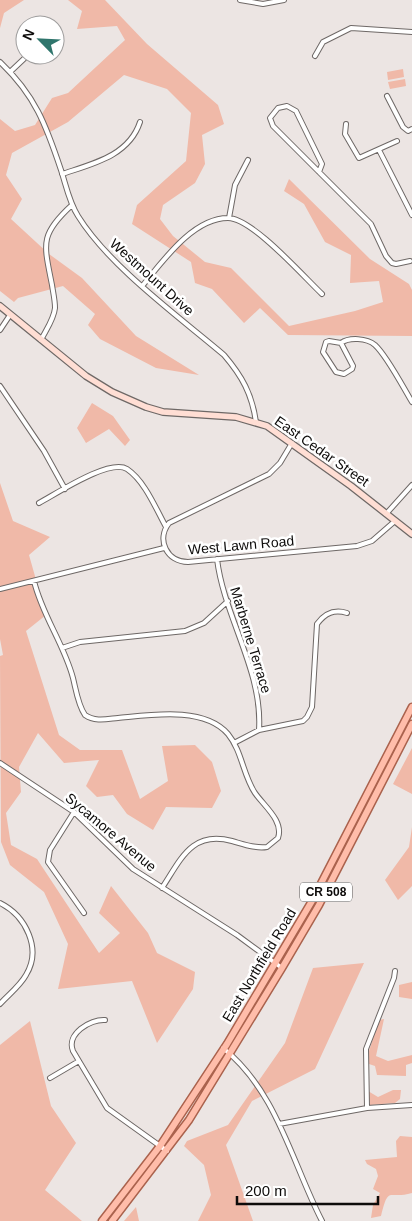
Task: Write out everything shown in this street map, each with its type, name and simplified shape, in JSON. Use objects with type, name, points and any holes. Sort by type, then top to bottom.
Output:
[{"type":"main road","name":"East Cedar Street","points":[[0,306],[86,376],[112,392],[146,407],[163,412],[222,415],[267,426],[412,534]]},
{"type":"main road","name":"East Northfield Road","points":[[112,1221],[189,1120],[274,964],[312,901],[412,709]]},
{"type":"main road","name":"East Northfield Road","points":[[102,1221],[160,1146],[282,968],[319,905],[412,724]]},
{"type":"main road","points":[[377,773],[385,777]]},
{"type":"main road","points":[[345,838],[353,841]]},
{"type":"main road","points":[[312,901],[319,905]]},
{"type":"main road","points":[[132,1182],[138,1186]]},
{"type":"street","points":[[240,0],[263,4],[284,0]]},
{"type":"street","points":[[315,56],[323,42],[355,26],[412,32]]},
{"type":"street","name":"Westmount Drive","points":[[0,62],[28,93],[42,116],[72,206],[101,247],[224,355],[236,368],[250,393],[256,422]]},
{"type":"street","points":[[10,72],[17,65]]},
{"type":"street","points":[[388,96],[403,127],[408,131],[412,129]]},
{"type":"street","points":[[320,172],[322,164],[296,111],[287,106],[278,108],[271,114],[271,122],[320,172],[371,224],[386,256],[392,263],[402,264],[411,260],[412,266]]},
{"type":"street","points":[[62,174],[114,154],[129,142],[140,122]]},
{"type":"street","points":[[346,124],[345,134],[357,157],[361,158],[397,141]]},
{"type":"street","points":[[379,150],[412,215]]},
{"type":"street","points":[[229,218],[235,185],[248,160]]},
{"type":"street","points":[[41,340],[51,320],[55,306],[46,251],[47,237],[56,220],[72,206]]},
{"type":"street","points":[[143,285],[182,240],[215,220],[229,218],[253,227],[322,294]]},
{"type":"street","points":[[0,330],[10,315]]},
{"type":"street","points":[[340,343],[353,366],[352,369],[344,374],[333,369],[322,348],[330,340],[340,343],[344,340],[361,339],[374,344],[412,402]]},
{"type":"street","points":[[0,386],[44,451],[65,489]]},
{"type":"street","points":[[0,589],[164,548],[163,539],[166,527],[175,518],[231,494],[269,474],[280,463],[292,443]]},
{"type":"street","points":[[39,503],[100,471],[121,466],[127,469],[140,483],[166,527]]},
{"type":"street","points":[[386,514],[412,485]]},
{"type":"street","name":"West Lawn Road","points":[[164,548],[170,556],[183,562],[366,544],[380,535],[395,521]]},
{"type":"street","name":"Marberne Terrace","points":[[217,559],[221,581],[258,699],[259,730]]},
{"type":"street","points":[[34,580],[43,611],[62,648],[80,706],[88,717],[99,720],[168,714],[190,716],[221,728],[234,743],[252,788],[278,824],[278,838],[270,846],[263,848],[217,838],[202,840],[186,852],[162,888]]},
{"type":"street","points":[[62,648],[80,642],[185,631],[204,623],[228,601]]},
{"type":"street","points":[[234,743],[259,730],[303,721],[308,717],[312,708],[318,624],[326,614],[347,612]]},
{"type":"street","name":"Sycamore Avenue","points":[[0,763],[74,812],[133,869],[237,935],[274,964],[282,968]]},
{"type":"street","points":[[74,812],[50,850],[48,862],[84,913]]},
{"type":"street","points":[[0,903],[14,912],[24,924],[32,951],[26,977],[0,1004]]},
{"type":"street","points":[[367,1108],[366,1049],[394,978],[395,971]]},
{"type":"street","points":[[105,1020],[95,1020],[73,1036],[71,1047],[107,1108],[167,1151]]},
{"type":"street","points":[[226,1051],[258,1084],[279,1124],[306,1190],[322,1221]]},
{"type":"street","points":[[50,1078],[79,1061]]},
{"type":"street","points":[[279,1124],[367,1108],[412,1105]]},
{"type":"shaded area","points":[[0,0],[24,0],[4,13],[0,28]]},
{"type":"shaded area","points":[[68,0],[105,0],[147,44],[218,105],[224,124],[202,135],[205,164],[195,183],[163,205],[160,219],[173,236],[205,262],[231,268],[289,326],[355,311],[383,302],[379,281],[350,283],[351,255],[325,242],[304,204],[284,191],[289,179],[370,259],[409,284],[412,290],[412,336],[288,335],[260,308],[244,323],[212,289],[195,283],[191,262],[132,224],[137,205],[186,161],[191,113],[167,89],[124,75],[68,122],[12,153],[6,175],[22,199],[11,219],[49,254],[82,278],[136,336],[199,375],[156,368],[100,339],[88,325],[95,314],[63,286],[18,298],[14,302],[0,291],[0,119],[15,131],[35,125],[52,98],[68,93],[125,40],[117,26],[77,29],[82,11]]},
{"type":"shaded area","points":[[403,69],[404,77],[388,80],[387,72]]},
{"type":"shaded area","points":[[405,79],[406,86],[390,89],[388,82]]},
{"type":"shaded area","points":[[92,403],[113,416],[130,440],[125,446],[109,429],[86,443],[77,428]]},
{"type":"shaded area","points":[[0,483],[13,521],[50,537],[29,555],[46,615],[26,631],[59,735],[80,750],[122,750],[140,799],[168,781],[162,746],[195,745],[212,762],[221,791],[212,808],[166,807],[153,830],[127,814],[113,795],[97,797],[86,786],[99,760],[64,763],[38,733],[19,767],[21,792],[6,813],[11,845],[37,859],[99,953],[120,933],[99,913],[111,886],[148,933],[157,953],[195,972],[193,989],[157,1043],[132,981],[58,989],[68,944],[44,892],[10,865],[1,842],[0,656],[3,655],[0,639]]},
{"type":"shaded area","points":[[412,748],[412,794],[393,784]]},
{"type":"shaded area","points":[[412,827],[412,886],[398,900],[385,880],[409,847]]},
{"type":"shaded area","points":[[364,963],[315,1069],[252,1101],[226,1145],[253,1221],[198,1221],[211,1195],[204,1165],[184,1146],[187,1141],[228,1125],[285,1043],[313,968]]},
{"type":"shaded area","points":[[412,982],[412,999],[399,997],[399,985]]},
{"type":"shaded area","points":[[384,1019],[376,1056],[388,1061],[412,1055],[412,1063],[406,1065],[406,1076],[377,1075],[375,1066],[369,1064],[368,1054],[379,1020]]},
{"type":"shaded area","points":[[30,1021],[51,1106],[76,1143],[45,1190],[82,1221],[0,1221],[0,1045]]},
{"type":"shaded area","points":[[393,1090],[401,1090],[400,1099],[395,1103],[370,1105],[368,1091],[378,1097]]},
{"type":"shaded area","points":[[400,1136],[412,1137],[412,1193],[390,1195],[386,1200],[381,1216],[371,1218],[373,1205],[380,1193],[373,1189],[378,1176],[376,1169],[367,1164],[365,1160],[397,1157],[396,1141]]},
{"type":"shaded area","points":[[136,1207],[139,1221],[124,1221]]}]
